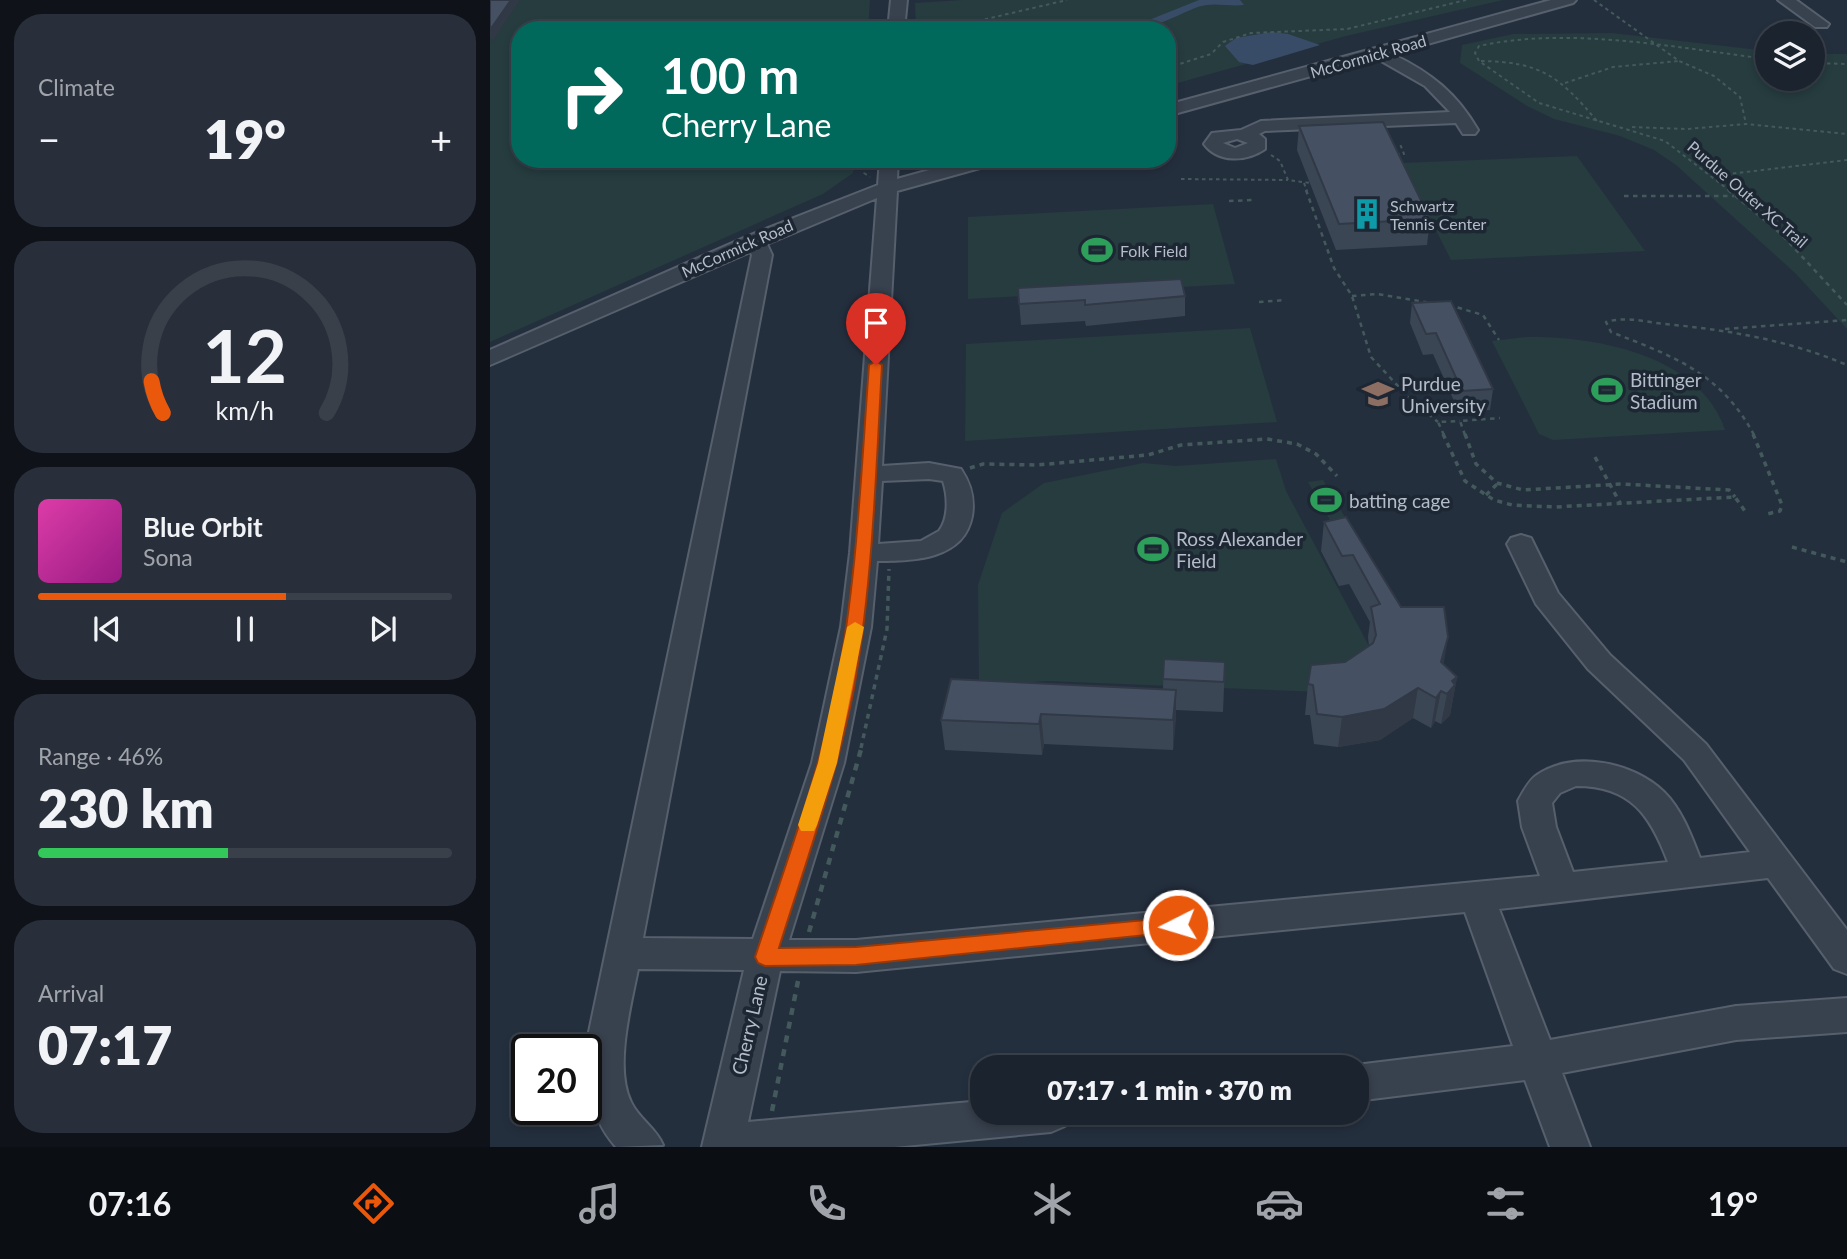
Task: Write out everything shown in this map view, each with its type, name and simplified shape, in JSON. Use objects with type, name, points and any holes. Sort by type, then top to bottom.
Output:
[{"type":"street","points":[[897,21],[899,0]]},
{"type":"street","name":"McCormick Road","points":[[1176,109],[1568,0]]},
{"type":"street","points":[[1788,1],[1819,0]]},
{"type":"street","points":[[1788,1],[1817,21]]},
{"type":"street","points":[[1250,141],[1261,126],[1467,125],[1439,85],[1378,53]]},
{"type":"street","name":"Cherry Lane","points":[[722,1145],[784,957],[852,651],[864,553],[888,168]]},
{"type":"street","name":"McCormick Road","points":[[490,358],[755,240],[887,188],[959,168]]},
{"type":"street","points":[[643,1145],[624,1128],[612,1107],[605,1080],[622,953],[762,255],[755,240]]},
{"type":"street","points":[[864,553],[934,546],[954,534],[959,524],[960,494],[952,475],[929,471],[868,474]]},
{"type":"street","points":[[1521,544],[1546,597],[1599,662],[1695,752],[1847,958]]},
{"type":"street","points":[[1562,888],[1539,827],[1535,801],[1547,785],[1571,773],[1605,776],[1640,789],[1661,810],[1690,874]]},
{"type":"street","points":[[622,953],[856,956],[1562,888],[1778,863]]},
{"type":"street","points":[[1477,896],[1570,1147]]},
{"type":"street","points":[[1369,1081],[1540,1060],[1736,1023],[1847,1015]]},
{"type":"street","points":[[722,1145],[876,1138],[970,1125]]},
{"type":"path","points":[[978,21],[1067,0]]},
{"type":"path","points":[[1176,65],[1211,54],[1234,37],[1272,31],[1347,29],[1466,0]]},
{"type":"path","points":[[1594,0],[1679,61],[1714,76],[1740,97],[1746,124]]},
{"type":"path","points":[[1597,121],[1565,83],[1545,68],[1525,62],[1479,61],[1475,53],[1479,46],[1506,40],[1604,40],[1755,58]]},
{"type":"path","name":"Purdue Outer XC Trail","points":[[1479,61],[1539,103],[1626,127],[1665,141],[1781,234],[1847,304]]},
{"type":"path","points":[[1565,83],[1614,66],[1679,61]]},
{"type":"path","points":[[1825,63],[1847,64]]},
{"type":"path","points":[[1626,127],[1687,129],[1746,124],[1847,134]]},
{"type":"path","points":[[1250,141],[1280,162],[1288,180]]},
{"type":"path","points":[[1391,154],[1405,153],[1400,144]]},
{"type":"path","points":[[1712,176],[1847,160]]},
{"type":"path","points":[[1181,179],[1232,177],[1248,181],[1288,180],[1310,183]]},
{"type":"path","points":[[1304,183],[1334,268],[1352,296],[1371,357],[1400,390],[1438,422],[1465,481],[1486,495],[1511,505],[1735,497]]},
{"type":"path","points":[[1624,196],[1735,196]]},
{"type":"path","points":[[1229,201],[1254,200]]},
{"type":"path","points":[[1352,296],[1378,295],[1465,308],[1483,315],[1499,340]]},
{"type":"path","points":[[1259,302],[1286,300]]},
{"type":"path","points":[[1767,514],[1780,511],[1783,505],[1760,452],[1730,398],[1708,377],[1668,355],[1611,332],[1606,322],[1628,320],[1723,330],[1803,349],[1847,365]]},
{"type":"path","points":[[1723,330],[1750,325],[1847,320]]},
{"type":"path","points":[[1438,422],[1500,418]]},
{"type":"path","points":[[1460,421],[1476,464],[1497,484],[1523,490],[1609,485],[1729,490],[1747,514]]},
{"type":"path","points":[[952,475],[983,464],[1037,465],[1148,454],[1181,445],[1267,439],[1297,444],[1316,454],[1338,476]]},
{"type":"path","points":[[1594,457],[1620,503]]},
{"type":"path","points":[[1486,495],[1497,484]]},
{"type":"path","points":[[1792,547],[1847,562]]},
{"type":"path","points":[[766,1141],[784,957]]},
{"type":"green space","points":[[490,0],[870,0],[869,21],[511,21],[511,168],[854,168],[853,173],[823,194],[490,342]]},
{"type":"green space","points":[[962,0],[1503,0],[1346,36],[1176,83],[1176,21],[916,21],[915,3]]},
{"type":"green space","points":[[1612,33],[1755,50],[1755,91],[1825,91],[1825,54],[1847,54],[1847,329],[1795,273],[1676,165],[1654,150],[1620,136],[1554,119],[1527,106],[1460,63],[1462,45],[1513,34]]},
{"type":"green space","points":[[1577,156],[1645,251],[1451,260],[1402,163]]},
{"type":"green space","name":"Folk Field","points":[[1213,204],[1235,284],[968,299],[968,217]]},
{"type":"green space","points":[[1250,328],[1277,422],[965,441],[966,344]]},
{"type":"green space","name":"Bittinger Stadium","points":[[1527,337],[1613,346],[1670,367],[1693,384],[1712,404],[1725,430],[1553,440],[1539,434],[1492,341]]},
{"type":"green space","name":"Ross Alexander Field","points":[[1276,459],[1286,491],[1369,646],[1321,692],[1047,681],[979,686],[978,585],[1002,513],[1044,483],[1143,463],[1176,466]]},
{"type":"green space","name":"batting cage","points":[[1323,480],[1345,517],[1330,520],[1308,482]]},
{"type":"water","points":[[1199,0],[1240,0],[1244,5],[1202,6],[1164,21],[1146,21]]},
{"type":"water","points":[[1272,32],[1288,34],[1320,45],[1253,65],[1239,62],[1225,46],[1236,38]]},
{"type":"building","points":[[490,0],[511,0],[490,30]]},
{"type":"building","name":"Schwartz Tennis Center","points":[[1383,122],[1430,219],[1339,224],[1299,126]]},
{"type":"building","points":[[1181,279],[1185,296],[1085,305],[1085,300],[1019,304],[1018,288]]},
{"type":"building","points":[[1451,301],[1493,389],[1462,391],[1436,333],[1426,334],[1412,303]]},
{"type":"building","points":[[1346,517],[1401,607],[1444,607],[1448,637],[1441,662],[1457,677],[1452,681],[1455,685],[1447,694],[1441,691],[1436,698],[1418,688],[1384,709],[1342,717],[1317,714],[1313,685],[1308,684],[1311,665],[1345,662],[1373,643],[1376,635],[1371,607],[1380,604],[1353,555],[1342,556],[1324,522]]},
{"type":"building","points":[[1164,659],[1225,662],[1224,682],[1163,679]]},
{"type":"building","points":[[951,679],[1176,690],[1173,720],[1041,714],[1039,724],[941,720]]},
{"type":"slow traffic","points":[[808,825],[828,763],[855,627]]},
{"type":"place","name":"Schwartz Tennis Center","points":[[1367,214]]},
{"type":"place","name":"Folk Field","points":[[1097,250]]},
{"type":"place","name":"Bittinger Stadium","points":[[1607,390]]},
{"type":"place","name":"Purdue University","points":[[1378,394]]},
{"type":"place","name":"batting cage","points":[[1326,500]]},
{"type":"place","name":"Ross Alexander Field","points":[[1153,549]]},
{"type":"route","points":[[876,365],[864,553],[856,627],[845,687],[828,763],[765,957],[856,956],[1178,925]]}]
